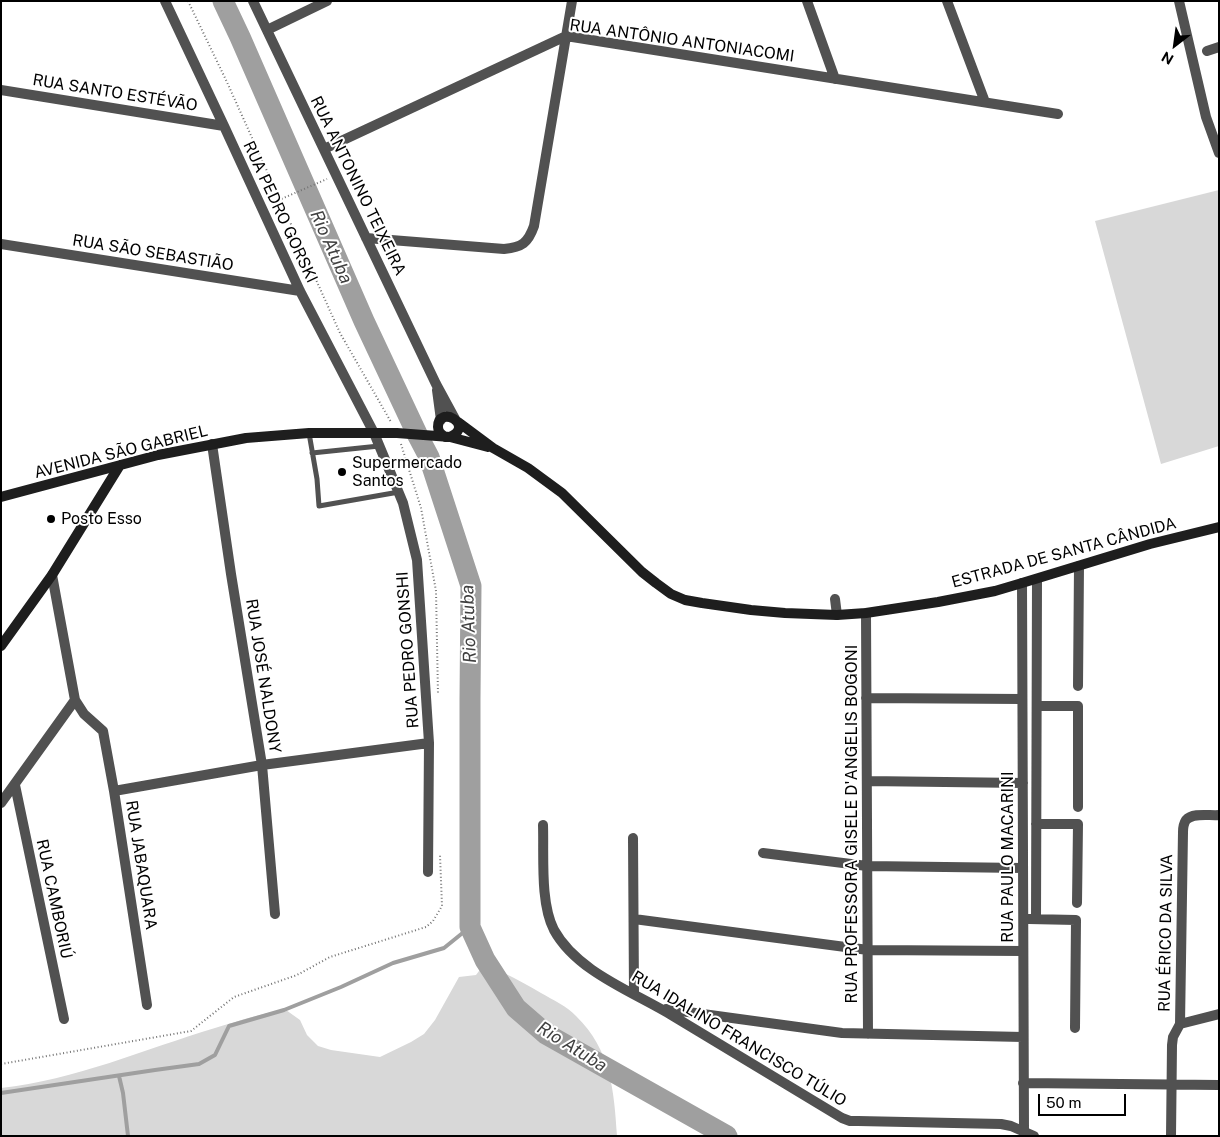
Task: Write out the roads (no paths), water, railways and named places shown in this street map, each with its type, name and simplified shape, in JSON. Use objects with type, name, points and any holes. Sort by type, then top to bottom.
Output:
[{"type":"main road","points":[[421,435],[446,417],[452,417],[456,421],[459,425],[458,432],[448,437],[442,435],[438,430],[440,422]]},
{"type":"main road","name":"ESTRADA DE SANTA CÂNDIDA","points":[[456,421],[493,448],[528,468],[562,493],[642,572],[671,594],[685,600],[751,610],[837,615],[866,613],[961,598],[1022,584],[1150,544],[1219,527]]},
{"type":"main road","name":"AVENIDA SÃO GABRIEL","points":[[1,497],[158,455],[246,438],[309,433],[397,433]]},
{"type":"main road","name":"ESTRADA DE SANTA CÂNDIDA","points":[[397,433],[448,437],[493,448]]},
{"type":"main road","points":[[1,646],[52,575],[120,465]]},
{"type":"street","name":"RUA PEDRO GORSKI","points":[[165,1],[300,292],[374,433]]},
{"type":"street","name":"RUA ANTONINO TEIXEIRA","points":[[253,1],[436,384],[456,421]]},
{"type":"street","points":[[267,30],[327,1]]},
{"type":"street","points":[[366,238],[504,249],[515,248],[524,243],[531,235],[572,1]]},
{"type":"street","points":[[807,1],[835,79]]},
{"type":"street","points":[[947,1],[985,102]]},
{"type":"street","points":[[1179,1],[1206,117],[1219,153]]},
{"type":"street","name":"RUA ANTÔNIO ANTONIACOMI","points":[[324,149],[566,36],[1058,114]]},
{"type":"street","points":[[1207,51],[1219,47]]},
{"type":"street","name":"RUA SANTO ESTÉVÃO","points":[[1,90],[224,126]]},
{"type":"street","name":"RUA SÃO SEBASTIÃO","points":[[1,244],[300,292]]},
{"type":"street","name":"RUA ANTONINO TEIXEIRA","points":[[436,384],[440,422]]},
{"type":"street","name":"RUA PEDRO GONSHI","points":[[374,433],[403,503],[418,560],[429,743],[428,872]]},
{"type":"street","name":"RUA JOSÉ NALDONY","points":[[212,444],[262,765],[275,914]]},
{"type":"street","points":[[1078,686],[1079,566]]},
{"type":"street","points":[[1,803],[75,700],[52,575]]},
{"type":"street","points":[[1036,920],[1037,578]]},
{"type":"street","name":"RUA PAULO MACARINI","points":[[1022,584],[1024,1131]]},
{"type":"street","points":[[835,599],[837,615]]},
{"type":"street","name":"RUA PROFESSORA GISELE D'ANGELIS BOGONI","points":[[866,613],[868,1034]]},
{"type":"street","points":[[866,698],[1022,699]]},
{"type":"street","name":"RUA JABAQUARA","points":[[75,700],[84,714],[103,731],[147,1005]]},
{"type":"street","points":[[1037,706],[1078,706],[1078,807]]},
{"type":"street","points":[[114,791],[262,765],[429,743]]},
{"type":"street","points":[[867,782],[1023,783]]},
{"type":"street","name":"RUA CAMBORIÚ","points":[[15,785],[64,1019]]},
{"type":"street","name":"RUA ÉRICO DA SILVA","points":[[1171,1136],[1172,1045],[1173,1036],[1180,1024],[1183,832],[1186,820],[1196,816],[1219,816]]},
{"type":"street","points":[[1036,824],[1078,824],[1077,903]]},
{"type":"street","name":"RUA IDALINO FRANCISCO TÚLIO","points":[[543,825],[544,893],[549,919],[566,947],[578,959],[598,973],[661,1008],[842,1118],[850,1121],[995,1124],[1011,1126],[1034,1136]]},
{"type":"street","points":[[633,838],[634,994]]},
{"type":"street","points":[[763,853],[867,866],[1023,868]]},
{"type":"street","points":[[634,919],[868,950],[1023,951]]},
{"type":"street","points":[[1023,919],[1076,920],[1075,1028]]},
{"type":"street","points":[[661,1008],[842,1033],[1023,1037]]},
{"type":"street","points":[[1180,1024],[1219,1014]]},
{"type":"street","points":[[1023,1083],[1219,1085]]},
{"type":"lane","points":[[309,433],[319,506],[399,492]]},
{"type":"lane","points":[[312,453],[379,446]]},
{"type":"waterway","name":"Rio Atuba","points":[[223,1],[364,321],[429,457],[471,586],[470,927],[485,960],[516,1008],[546,1034],[727,1136]]},
{"type":"waterway","points":[[1,1093],[199,1064],[215,1055],[229,1026],[284,1010],[393,963],[444,948],[470,927]]},
{"type":"waterway","points":[[119,1076],[128,1136]]},
{"type":"place","name":"Supermercado Santos","points":[[342,472]]},
{"type":"place","name":"Posto Esso","points":[[51,519]]}]
